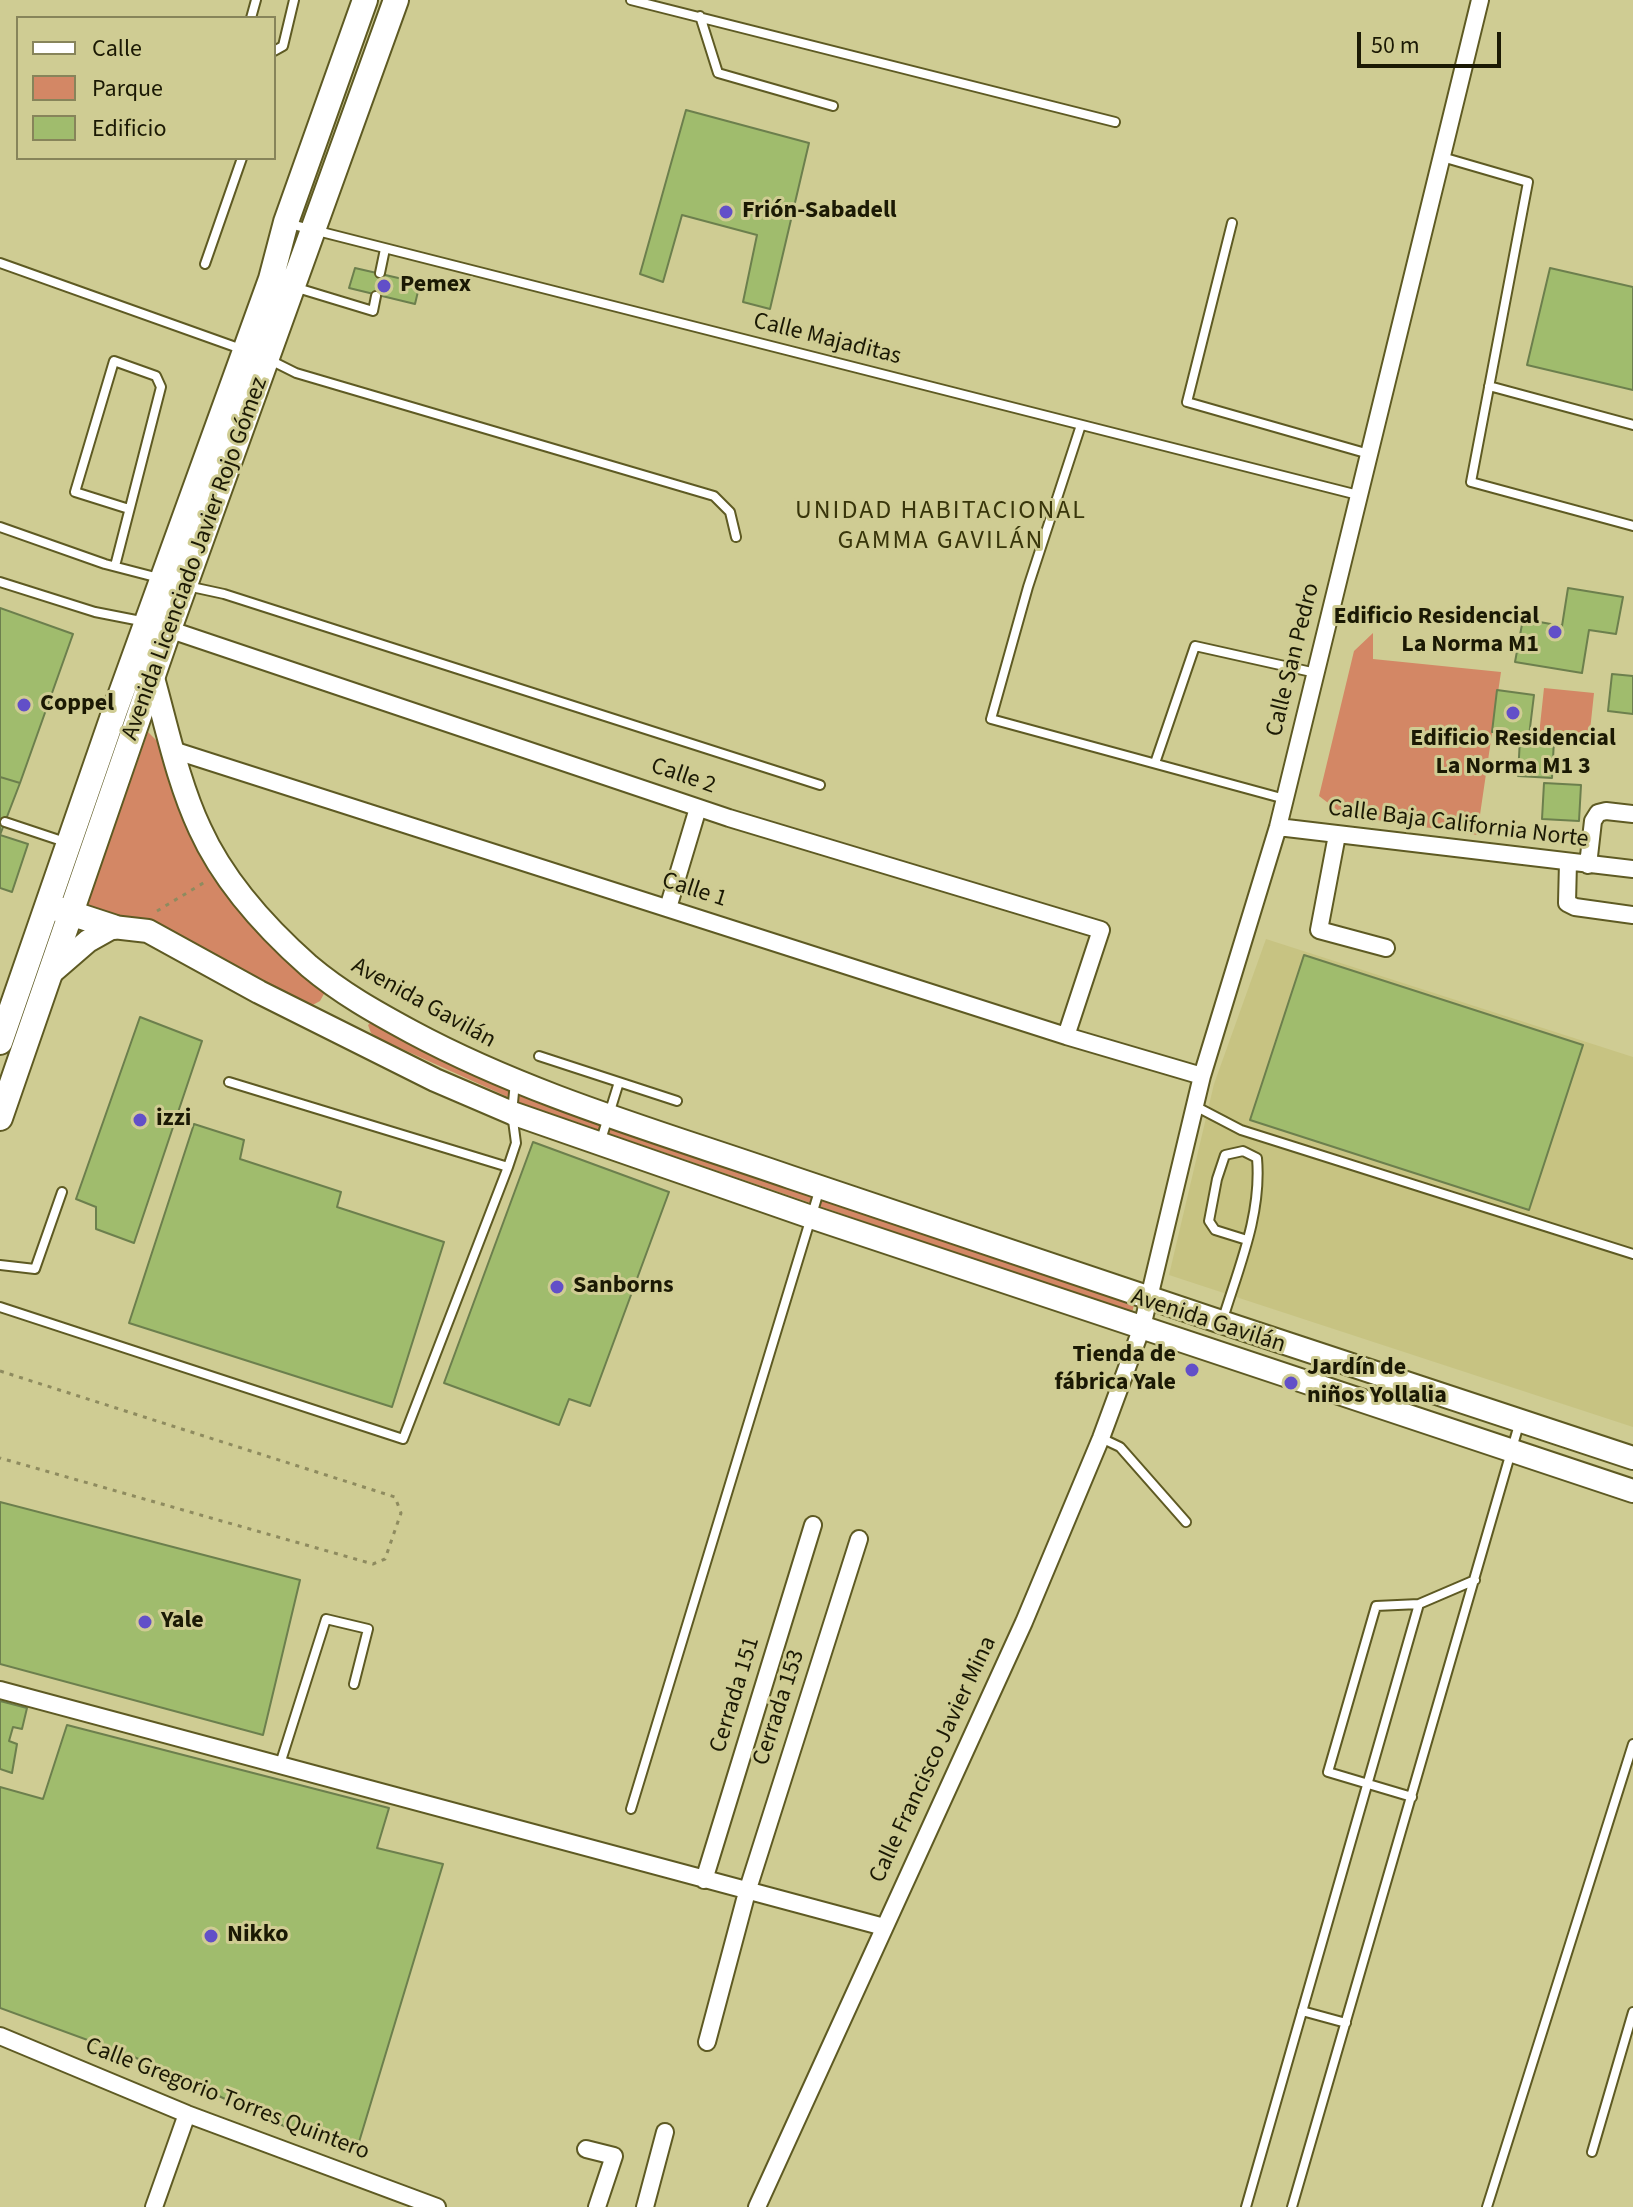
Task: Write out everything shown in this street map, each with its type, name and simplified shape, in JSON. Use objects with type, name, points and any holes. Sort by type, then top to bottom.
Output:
[{"type":"main road","name":"Avenida Licenciado Javier Rojo Gómez","points":[[282,283],[286,222],[365,0]]},
{"type":"main road","name":"Avenida Licenciado Javier Rojo Gómez","points":[[0,1042],[115,710],[159,626],[282,283],[314,231],[396,0]]},
{"type":"main road","name":"Avenida Licenciado Javier Rojo Gómez","points":[[0,1118],[153,678],[159,626]]},
{"type":"main road","name":"Avenida Gavilán","points":[[153,678],[200,829],[224,870],[258,916],[350,999],[449,1052],[515,1081],[820,1187],[1150,1300],[1633,1458]]},
{"type":"main road","points":[[115,710],[139,718]]},
{"type":"main road","points":[[48,906],[121,927]]},
{"type":"main road","name":"Avenida Gavilán","points":[[121,927],[148,931],[259,992],[435,1080],[512,1113],[811,1217],[1633,1491]]},
{"type":"main road","points":[[51,973],[88,941],[121,927]]},
{"type":"main road","points":[[333,1029],[350,999]]},
{"type":"main road","points":[[435,1080],[449,1052]]},
{"type":"street","name":"Calle San Pedro","points":[[1142,1327],[1202,1076],[1278,827],[1480,0]]},
{"type":"street","name":"Calle 2","points":[[159,626],[698,808],[1101,930],[1066,1036]]},
{"type":"street","name":"Calle 1","points":[[173,750],[1066,1036],[1202,1076]]},
{"type":"street","points":[[668,908],[698,808]]},
{"type":"street","points":[[1588,865],[1593,821],[1598,813],[1633,814]]},
{"type":"street","name":"Calle Baja California Norte","points":[[1278,827],[1633,869]]},
{"type":"street","points":[[1337,835],[1319,930],[1386,948]]},
{"type":"street","points":[[1568,862],[1567,903],[1575,907],[1633,915]]},
{"type":"street","name":"Calle Francisco Javier Mina","points":[[757,2207],[1024,1622],[1101,1438],[1142,1327]]},
{"type":"street","name":"Cerrada 151","points":[[704,1880],[813,1525]]},
{"type":"street","name":"Cerrada 153","points":[[707,2042],[747,1892],[859,1539]]},
{"type":"street","points":[[0,1690],[884,1927]]},
{"type":"street","name":"Calle Gregorio Torres Quintero","points":[[0,2036],[187,2114],[437,2207]]},
{"type":"street","points":[[154,2207],[187,2114]]},
{"type":"street","points":[[645,2207],[665,2132]]},
{"type":"street","points":[[586,2149],[614,2156],[597,2207]]},
{"type":"lane","points":[[276,50],[283,46],[294,0]]},
{"type":"lane","points":[[631,0],[1115,122]]},
{"type":"lane","points":[[700,16],[718,73],[833,106]]},
{"type":"lane","points":[[1440,157],[1528,182],[1471,482],[1633,526]]},
{"type":"lane","points":[[205,264],[241,160]]},
{"type":"lane","name":"Calle Majaditas","points":[[286,222],[1359,496]]},
{"type":"lane","points":[[1232,223],[1187,402],[1369,454]]},
{"type":"lane","points":[[380,273],[385,249]]},
{"type":"lane","points":[[0,263],[256,355],[296,373],[714,496],[730,512],[736,537]]},
{"type":"lane","points":[[282,283],[373,311],[376,296]]},
{"type":"lane","points":[[115,566],[161,387],[156,376],[114,361],[75,492],[129,509]]},
{"type":"lane","points":[[1489,386],[1633,425]]},
{"type":"lane","points":[[1081,425],[1028,587],[991,719],[1285,799]]},
{"type":"lane","points":[[0,527],[115,566],[224,594],[820,785]]},
{"type":"lane","points":[[0,582],[95,612],[159,626]]},
{"type":"lane","points":[[1155,763],[1195,646],[1316,673]]},
{"type":"lane","points":[[5,822],[70,843]]},
{"type":"lane","points":[[539,1056],[677,1101]]},
{"type":"lane","points":[[0,1307],[403,1439],[516,1143],[512,1113],[515,1081]]},
{"type":"lane","points":[[229,1082],[508,1167]]},
{"type":"lane","points":[[599,1144],[619,1082]]},
{"type":"lane","points":[[1195,1106],[1241,1130],[1633,1254]]},
{"type":"lane","points":[[1221,1323],[1247,1240],[1256,1211],[1259,1183],[1257,1158],[1243,1151],[1225,1155],[1209,1221],[1215,1230],[1247,1240]]},
{"type":"lane","points":[[631,1809],[820,1187]]},
{"type":"lane","points":[[0,1265],[35,1269],[62,1192]]},
{"type":"lane","points":[[1292,2207],[1521,1421]]},
{"type":"lane","points":[[1101,1438],[1120,1447],[1186,1522]]},
{"type":"lane","points":[[1412,1797],[1328,1772],[1376,1606],[1419,1604],[1475,1580]]},
{"type":"lane","points":[[1246,2207],[1419,1604]]},
{"type":"lane","points":[[280,1765],[326,1619],[368,1629],[354,1684]]},
{"type":"lane","points":[[1487,2207],[1633,1744]]},
{"type":"lane","points":[[1302,2011],[1346,2023]]},
{"type":"lane","points":[[1592,2152],[1633,2012]]},
{"type":"path","points":[[121,927],[224,870]]},
{"type":"path","points":[[0,1371],[395,1497],[401,1513],[385,1559],[373,1564],[0,1458]]},
{"type":"shaded area","points":[[1266,939],[1633,1057],[1633,1427],[1169,1275],[1214,1084]]},
{"type":"green space","points":[[1373,633],[1373,659],[1501,672],[1477,835],[1344,815],[1319,796],[1354,651]]},
{"type":"green space","points":[[1544,688],[1594,693],[1589,740],[1539,735]]},
{"type":"green space","points":[[148,732],[168,752],[200,853],[210,874],[252,927],[325,992],[320,1001],[309,1007],[83,915]]},
{"type":"green space","points":[[371,1022],[1134,1304],[1132,1314],[521,1103],[380,1039],[371,1033],[368,1025]]},
{"type":"building","name":"Frión-Sabadell","points":[[686,110],[809,143],[770,309],[743,302],[757,235],[682,215],[663,282],[640,274]]},
{"type":"building","name":"Pemex","points":[[355,268],[420,283],[415,304],[349,288]]},
{"type":"building","points":[[1550,268],[1633,287],[1633,390],[1527,365]]},
{"type":"building","name":"Edificio Residencial La Norma M1","points":[[1568,588],[1623,597],[1616,634],[1589,630],[1582,673],[1515,662],[1523,619],[1562,626]]},
{"type":"building","name":"Coppel","points":[[0,608],[73,634],[20,783],[0,777]]},
{"type":"building","points":[[1612,674],[1633,676],[1633,714],[1608,711]]},
{"type":"building","name":"Edificio Residencial La Norma M1 3","points":[[1497,690],[1534,695],[1529,736],[1492,732]]},
{"type":"building","points":[[1520,738],[1554,740],[1552,778],[1518,776]]},
{"type":"building","points":[[0,777],[20,783],[0,835]]},
{"type":"building","points":[[1544,783],[1581,785],[1579,821],[1542,819]]},
{"type":"building","points":[[0,835],[28,844],[12,892],[0,888]]},
{"type":"building","points":[[1304,955],[1583,1045],[1529,1210],[1250,1120]]},
{"type":"building","name":"izzi","points":[[140,1017],[202,1041],[134,1243],[96,1229],[96,1207],[76,1199]]},
{"type":"building","points":[[194,1124],[244,1140],[240,1159],[341,1192],[337,1207],[444,1242],[392,1407],[129,1323]]},
{"type":"building","name":"Sanborns","points":[[533,1142],[669,1192],[590,1406],[569,1399],[559,1425],[444,1383]]},
{"type":"building","name":"Yale","points":[[0,1502],[300,1580],[263,1735],[0,1664]]},
{"type":"building","points":[[0,1701],[27,1708],[22,1729],[13,1727],[9,1741],[17,1744],[12,1773],[0,1769]]},
{"type":"building","name":"Nikko","points":[[67,1725],[389,1808],[377,1848],[443,1864],[356,2152],[286,2127],[134,2057],[0,2008],[0,1787],[43,1799]]},
{"type":"place","name":"Frión-Sabadell","points":[[726,212]]},
{"type":"place","name":"Pemex","points":[[384,286]]},
{"type":"place","name":"Edificio Residencial La Norma M1","points":[[1555,632]]},
{"type":"place","name":"Coppel","points":[[24,705]]},
{"type":"place","name":"Edificio Residencial La Norma M1 3","points":[[1513,713]]},
{"type":"place","name":"izzi","points":[[140,1120]]},
{"type":"place","name":"Sanborns","points":[[557,1287]]},
{"type":"place","name":"Tienda de fábrica Yale","points":[[1192,1370]]},
{"type":"place","name":"Jardín de niños Yollalia","points":[[1291,1383]]},
{"type":"place","name":"Yale","points":[[145,1622]]},
{"type":"place","name":"Nikko","points":[[211,1936]]},
{"type":"district","name":"UNIDAD HABITACIONAL GAMMA GAVILÁN","points":[[941,527]]}]
